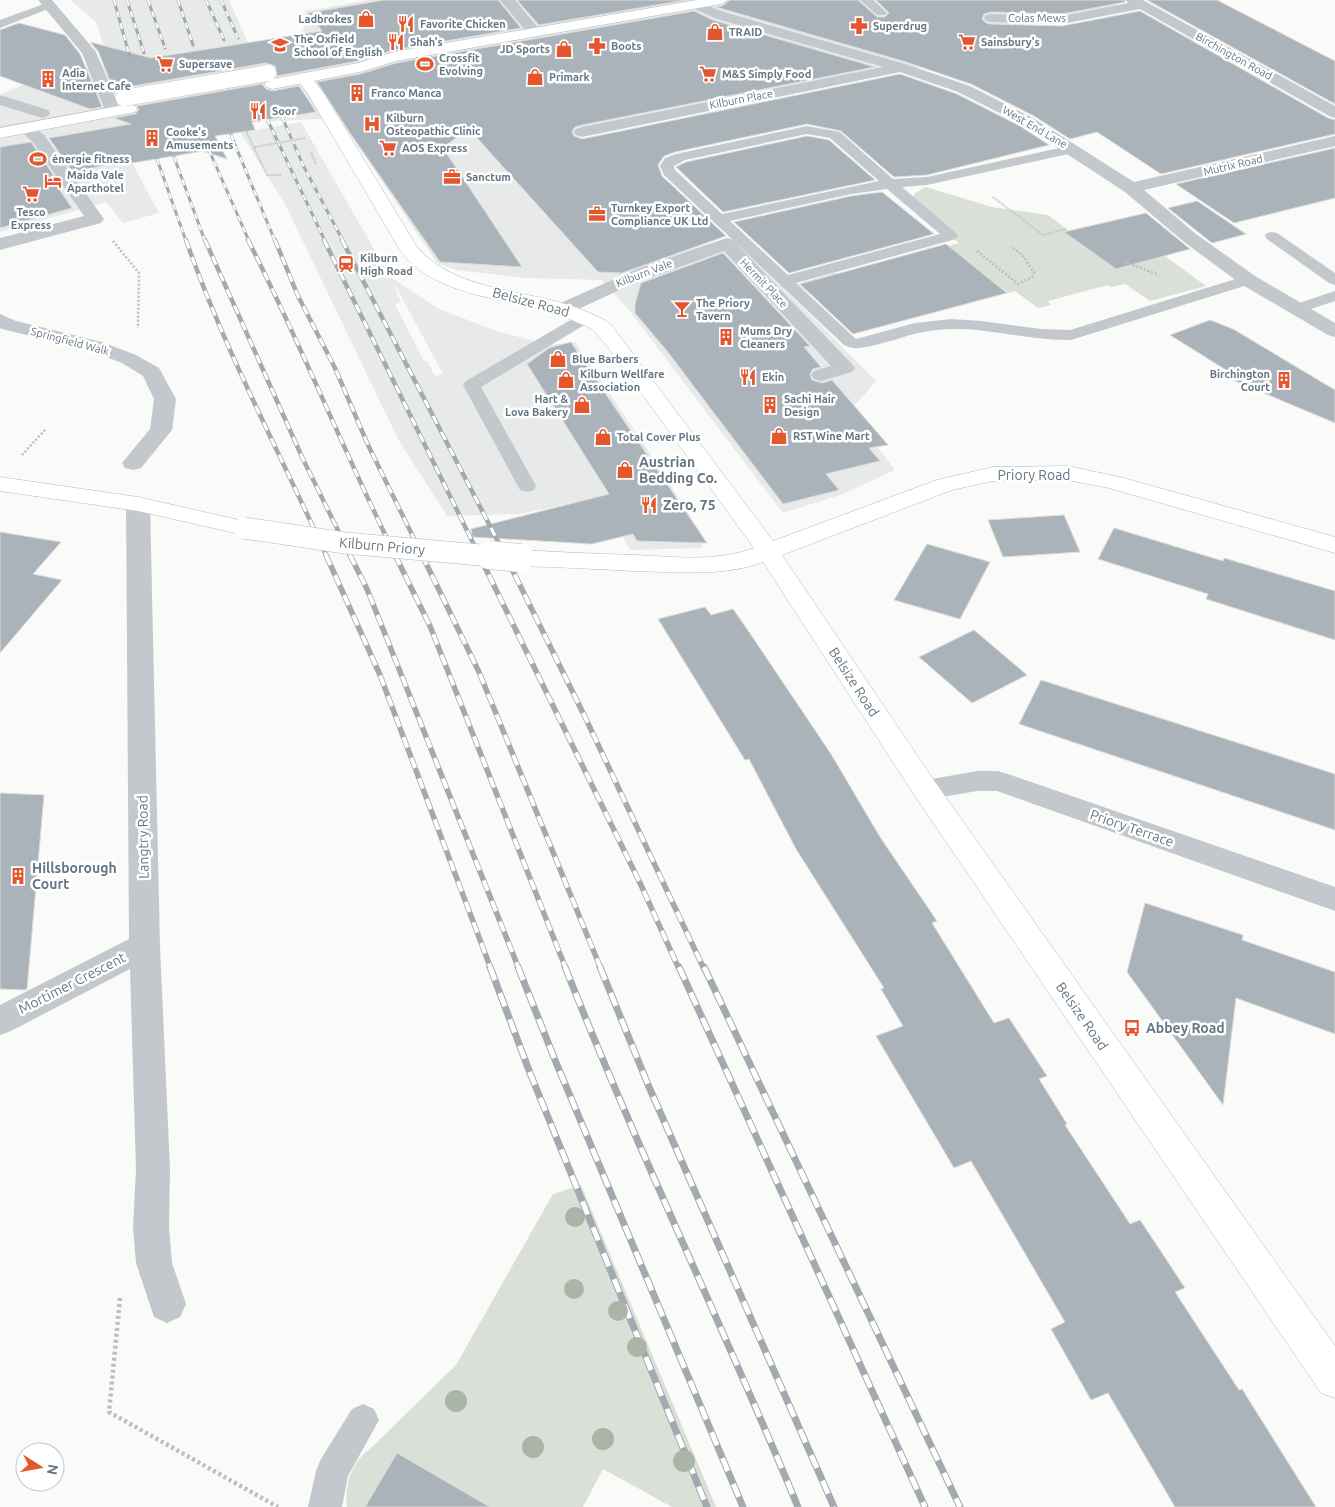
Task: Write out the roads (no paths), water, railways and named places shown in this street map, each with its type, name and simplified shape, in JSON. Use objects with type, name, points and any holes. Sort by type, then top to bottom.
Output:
[{"type":"main road","points":[[270,79],[304,78],[376,63],[394,57],[721,0]]},
{"type":"main road","points":[[0,121],[42,113],[119,105],[270,79],[356,57],[394,57]]},
{"type":"main road","name":"Belsize Road","points":[[304,78],[315,92],[409,250],[422,265],[438,276],[454,282],[563,309],[599,325],[614,342],[768,551],[925,789],[1335,1379]]},
{"type":"main road","points":[[0,133],[84,117],[119,105]]},
{"type":"main road","points":[[42,113],[57,116],[84,117]]},
{"type":"main road","name":"Priory Road","points":[[768,551],[945,485],[993,474],[1067,473],[1112,482],[1335,544]]},
{"type":"main road","name":"Kilburn Priory","points":[[0,484],[138,504],[244,528],[345,543],[520,558],[714,564],[743,561],[768,551]]},
{"type":"street","points":[[507,0],[535,33]]},
{"type":"street","points":[[47,2],[90,52],[119,105]]},
{"type":"street","name":"Colas Mews","points":[[991,18],[1062,20],[1137,2]]},
{"type":"street","name":"Birchington Road","points":[[1137,2],[1335,113]]},
{"type":"street","name":"West End Lane","points":[[695,4],[719,15],[900,67],[964,89],[1027,120],[1131,188],[1190,238],[1248,280],[1296,310],[1335,331]]},
{"type":"street","name":"Kilburn Place","points":[[582,132],[900,67]]},
{"type":"street","points":[[0,100],[42,113]]},
{"type":"street","points":[[0,244],[96,219],[38,138],[26,129]]},
{"type":"street","name":"Mutrix Road","points":[[1131,188],[1335,142]]},
{"type":"street","name":"Kilburn Vale","points":[[563,309],[608,287],[664,264],[727,244]]},
{"type":"street","name":"Hermit Place","points":[[727,244],[845,368],[821,375]]},
{"type":"street","name":"Springfield Walk","points":[[0,320],[9,325],[95,346],[129,359],[152,372],[165,399],[162,430],[133,462]]},
{"type":"street","name":"Langtry Road","points":[[138,504],[145,946],[153,1170],[151,1227],[154,1263],[167,1304]]},
{"type":"street","name":"Priory Terrace","points":[[925,789],[977,781],[998,781],[1335,899]]},
{"type":"street","name":"Mortimer Crescent","points":[[0,1021],[145,946]]},
{"type":"lane","points":[[866,0],[881,13]]},
{"type":"lane","points":[[0,24],[47,2]]},
{"type":"lane","points":[[784,281],[951,236],[835,135],[807,130],[793,132],[670,161],[667,166],[669,172],[784,281],[850,342],[857,344],[924,327],[950,324],[980,325],[1052,336],[1070,335],[1248,280]]},
{"type":"lane","points":[[718,219],[850,190],[928,181],[1073,149]]},
{"type":"lane","points":[[1272,236],[1335,280]]},
{"type":"lane","points":[[1296,310],[1335,296]]},
{"type":"lane","points":[[528,486],[472,385],[585,318]]},
{"type":"lane","points":[[325,1507],[333,1471],[363,1420]]},
{"type":"railway","points":[[114,0],[130,58]]},
{"type":"railway","points":[[127,0],[144,53]]},
{"type":"railway","points":[[148,0],[165,48]]},
{"type":"railway","points":[[178,0],[193,45]]},
{"type":"railway","points":[[206,0],[224,40]]},
{"type":"railway","points":[[221,0],[238,38]]},
{"type":"railway","points":[[282,117],[304,167],[343,241]]},
{"type":"railway","points":[[267,119],[325,241]]},
{"type":"railway","points":[[231,135],[275,241]]},
{"type":"railway","points":[[209,150],[249,241]]},
{"type":"railway","points":[[174,157],[205,241]]},
{"type":"railway","points":[[157,159],[186,241]]},
{"type":"railway","points":[[186,240],[217,321],[327,557]]},
{"type":"railway","points":[[205,240],[302,457],[351,557]]},
{"type":"railway","points":[[248,240],[396,557]]},
{"type":"railway","points":[[275,240],[298,296],[335,368],[368,445],[423,557]]},
{"type":"railway","points":[[324,240],[480,557]]},
{"type":"railway","points":[[342,240],[506,556]]},
{"type":"railway","points":[[326,555],[380,675],[491,969]]},
{"type":"railway","points":[[395,555],[430,626],[566,969]]},
{"type":"railway","points":[[422,555],[479,672],[601,969]]},
{"type":"railway","points":[[479,555],[641,885],[679,969]]},
{"type":"railway","points":[[506,556],[585,717],[704,969]]},
{"type":"railway","points":[[351,557],[367,589],[519,969]]},
{"type":"railway","points":[[490,967],[530,1073],[707,1507]]},
{"type":"railway","points":[[518,967],[555,1060],[743,1507]]},
{"type":"railway","points":[[565,967],[621,1103],[798,1507]]},
{"type":"railway","points":[[600,967],[649,1087],[834,1507]]},
{"type":"railway","points":[[679,967],[925,1507]]},
{"type":"railway","points":[[704,967],[960,1507]]},
{"type":"place","name":"Ladbrokes","points":[[366,19]]},
{"type":"place","name":"Favorite Chicken","points":[[406,24]]},
{"type":"place","name":"Superdrug","points":[[859,26]]},
{"type":"place","name":"TRAID","points":[[715,32]]},
{"type":"place","name":"Shah's","points":[[396,42]]},
{"type":"place","name":"Sainsbury's","points":[[967,42]]},
{"type":"place","name":"The Oxfield School of English","points":[[280,45]]},
{"type":"place","name":"Boots","points":[[597,46]]},
{"type":"place","name":"JD Sports","points":[[564,49]]},
{"type":"place","name":"Supersave","points":[[165,64]]},
{"type":"place","name":"Crossfit Evolving","points":[[425,64]]},
{"type":"place","name":"M&S Simply Food","points":[[708,74]]},
{"type":"place","name":"Primark","points":[[535,77]]},
{"type":"place","name":"Adia Internet Cafe","points":[[48,79]]},
{"type":"place","name":"Franco Manca","points":[[357,93]]},
{"type":"place","name":"Soor","points":[[258,111]]},
{"type":"place","name":"Kilburn Osteopathic Clinic","points":[[372,124]]},
{"type":"place","name":"Cooke's Amusements","points":[[152,138]]},
{"type":"place","name":"AOS Express","points":[[388,148]]},
{"type":"place","name":"énergie fitness","points":[[38,159]]},
{"type":"place","name":"Sanctum","points":[[452,177]]},
{"type":"place","name":"Maida Vale Aparthotel","points":[[53,181]]},
{"type":"place","name":"Tesco Express","points":[[31,194]]},
{"type":"place","name":"Turnkey Export Compliance UK Ltd","points":[[597,214]]},
{"type":"place","name":"Kilburn High Road","points":[[346,264]]},
{"type":"place","name":"The Priory Tavern","points":[[682,309]]},
{"type":"place","name":"Mums Dry Cleaners","points":[[726,337]]},
{"type":"place","name":"Blue Barbers","points":[[558,359]]},
{"type":"place","name":"Ekin","points":[[748,377]]},
{"type":"place","name":"Kilburn Wellfare Association","points":[[566,380]]},
{"type":"place","name":"Birchington Court","points":[[1284,380]]},
{"type":"place","name":"Hart & Lova Bakery","points":[[582,405]]},
{"type":"place","name":"Sachi Hair Design","points":[[770,405]]},
{"type":"place","name":"RST Wine Mart","points":[[779,436]]},
{"type":"place","name":"Total Cover Plus","points":[[603,437]]},
{"type":"place","name":"Austrian Bedding Co.","points":[[625,470]]},
{"type":"place","name":"Zero, 75","points":[[649,505]]},
{"type":"place","name":"Hillsborough Court","points":[[18,876]]},
{"type":"place","name":"Abbey Road","points":[[1132,1028]]}]
